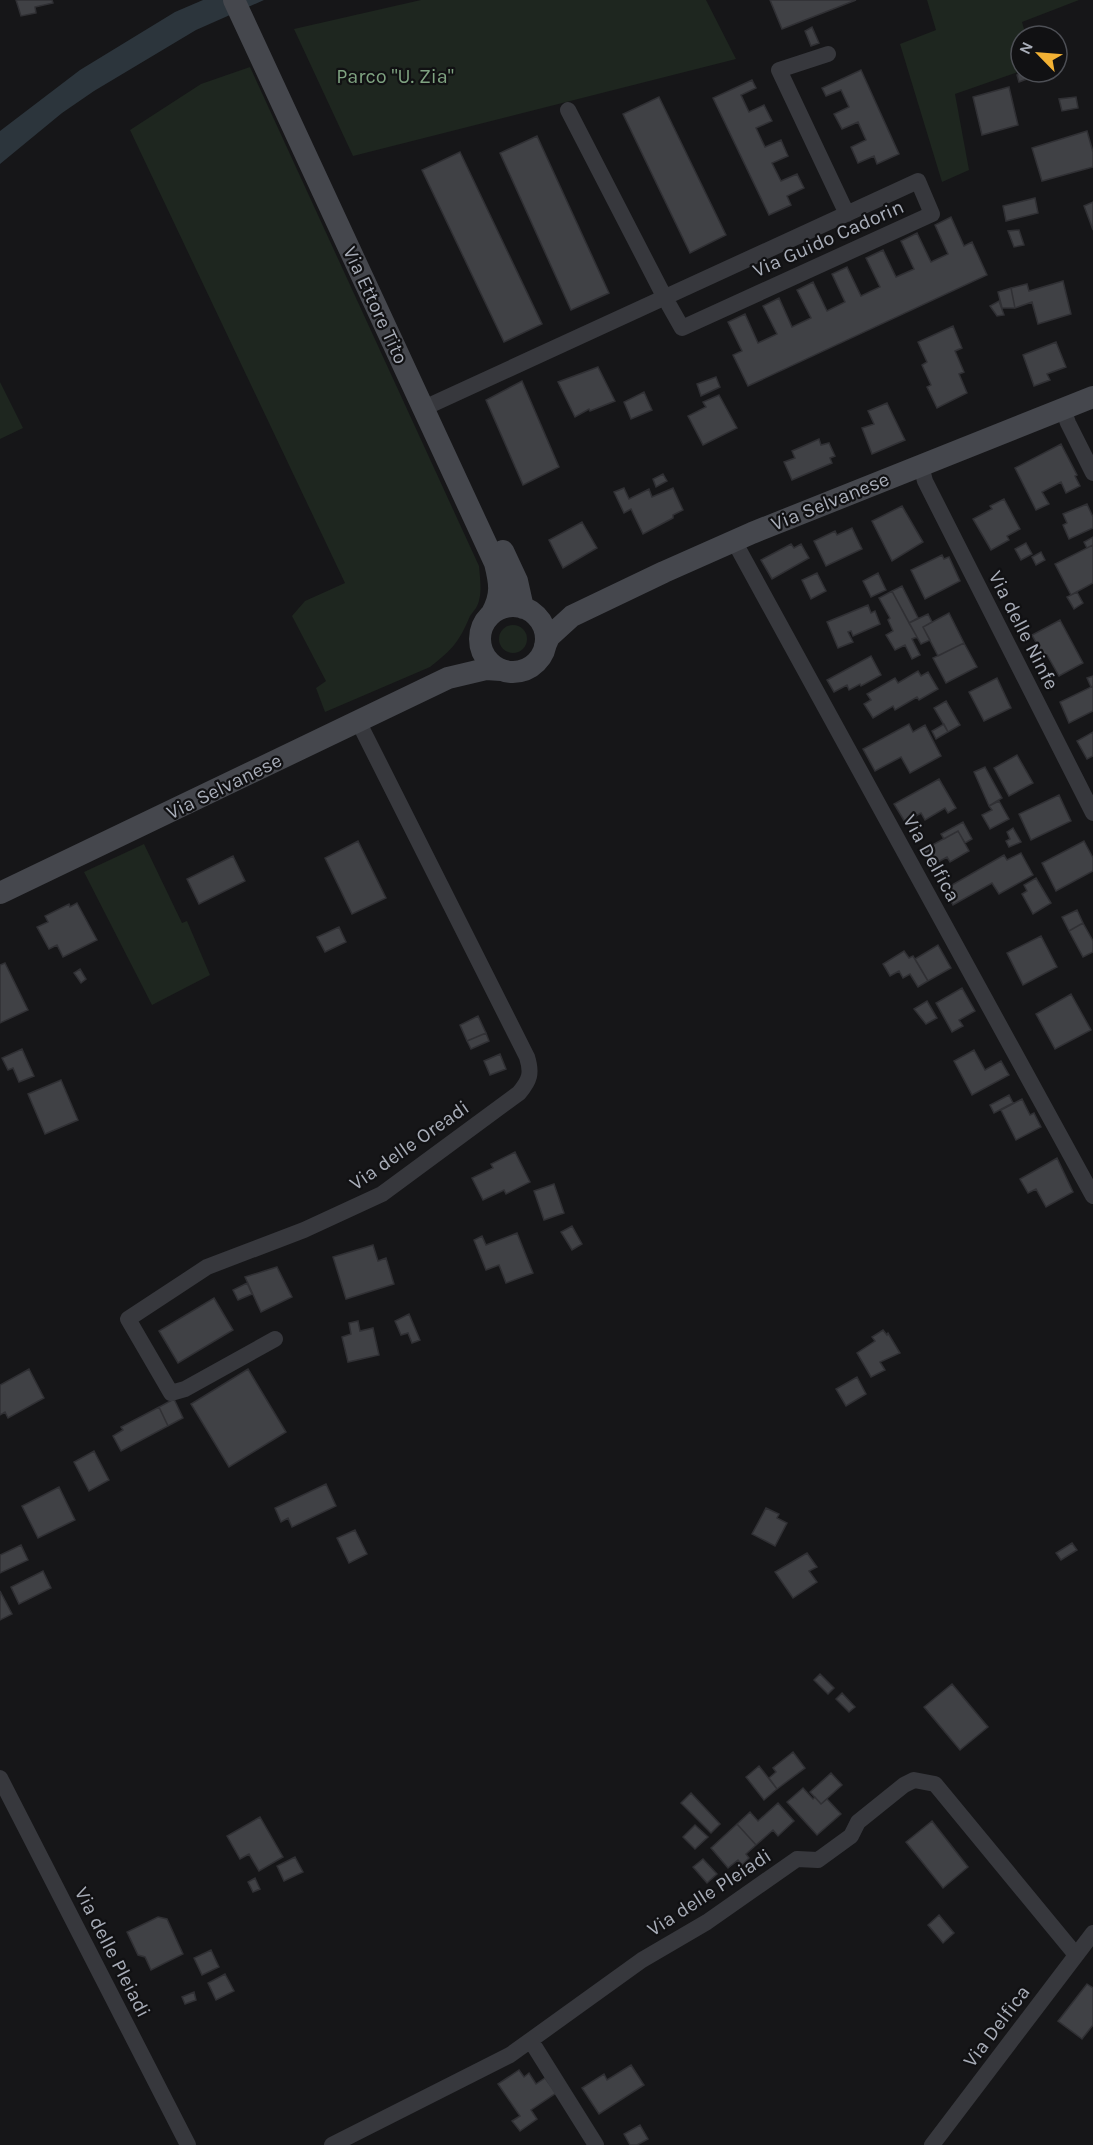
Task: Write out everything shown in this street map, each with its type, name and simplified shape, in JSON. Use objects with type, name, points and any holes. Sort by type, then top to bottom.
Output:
[{"type":"street","name":"Via Ettore Tito","points":[[234,0],[253,25],[429,405],[509,562],[531,613]]},
{"type":"street","name":"Via Ettore Tito","points":[[249,0],[253,25]]},
{"type":"street","points":[[828,54],[779,70],[847,214]]},
{"type":"street","name":"Via Guido Cadorin","points":[[429,405],[666,298],[918,181],[932,214],[682,328],[666,298],[568,110]]},
{"type":"street","name":"Via Selvanese","points":[[544,646],[549,638],[572,616],[664,572],[734,541],[1093,397]]},
{"type":"street","name":"Via Ettore Tito","points":[[429,405],[495,563],[500,580],[500,594],[492,613]]},
{"type":"street","points":[[1063,409],[1093,473]]},
{"type":"street","name":"Via delle Ninfe","points":[[921,466],[925,481],[1093,813]]},
{"type":"street","name":"Via Delfica","points":[[734,541],[1093,1196]]},
{"type":"street","points":[[512,606],[531,613],[543,627],[544,646],[536,662],[519,671],[501,670],[483,653],[480,637],[482,628],[492,613],[502,608],[512,606]]},
{"type":"street","name":"Via Selvanese","points":[[531,613],[572,616]]},
{"type":"street","name":"Via Selvanese","points":[[448,678],[473,653],[480,637]]},
{"type":"street","name":"Via Selvanese","points":[[0,893],[448,678],[486,669],[501,670]]},
{"type":"street","name":"Via delle Oreadi","points":[[275,1339],[184,1389],[171,1393],[128,1319],[207,1267],[304,1230],[382,1194],[519,1093],[529,1080],[531,1069],[358,721]]},
{"type":"street","name":"Via delle Pleiadi","points":[[0,1778],[188,2145]]},
{"type":"street","name":"Via delle Pleiadi","points":[[333,2145],[510,2055],[642,1960],[707,1922],[797,1858],[818,1860],[851,1836],[858,1822],[904,1785],[914,1780],[935,1784],[1076,1955]]},
{"type":"street","name":"Via Delfica","points":[[932,2145],[1093,1933]]},
{"type":"street","points":[[531,2041],[596,2145]]},
{"type":"green space","name":"Parco \"U. Zia\"","points":[[421,0],[706,0],[736,59],[353,156],[294,29]]},
{"type":"green space","points":[[927,0],[1079,0],[1022,22],[1023,24],[1009,24],[1009,75],[955,94],[969,170],[942,182],[900,44],[936,30]]},
{"type":"green space","points":[[250,67],[479,566],[480,598],[459,639],[444,655],[430,667],[325,712],[316,688],[326,681],[292,616],[305,601],[345,583],[130,130],[201,84]]},
{"type":"green space","points":[[0,382],[23,428],[0,439]]},
{"type":"green space","points":[[513,625],[523,629],[527,639],[523,649],[513,653],[503,649],[499,639],[503,629]]},
{"type":"green space","points":[[144,844],[182,923],[187,921],[210,975],[152,1005],[84,872]]},
{"type":"shaded area","points":[[203,0],[264,0],[196,30],[94,91],[62,113],[0,164],[0,131],[80,70],[175,12]]},
{"type":"building","points":[[16,0],[52,0],[53,3],[35,7],[36,13],[21,16]]},
{"type":"building","points":[[770,0],[856,0],[782,29]]},
{"type":"building","points":[[812,27],[819,43],[811,46],[805,31]]},
{"type":"building","points":[[861,70],[899,154],[877,164],[874,156],[858,163],[851,147],[866,140],[858,122],[842,129],[834,114],[849,107],[841,90],[826,96],[822,88]]},
{"type":"building","points":[[752,80],[756,88],[741,95],[749,112],[764,105],[772,121],[756,128],[765,147],[781,140],[788,156],[772,163],[781,181],[797,174],[804,188],[787,196],[791,205],[769,215],[713,98]]},
{"type":"building","points":[[1009,87],[1018,125],[982,135],[973,97]]},
{"type":"building","points":[[659,97],[726,235],[690,253],[623,114]]},
{"type":"building","points":[[1076,97],[1078,108],[1062,111],[1059,99]]},
{"type":"building","points":[[1087,131],[1093,152],[1093,167],[1042,181],[1032,148]]},
{"type":"building","points":[[537,136],[609,293],[571,310],[500,153]]},
{"type":"building","points":[[460,152],[542,324],[504,342],[422,170]]},
{"type":"building","points":[[1035,198],[1038,213],[1006,221],[1003,206]]},
{"type":"building","points":[[1093,202],[1093,230],[1084,206]]},
{"type":"building","points":[[951,217],[964,246],[972,242],[987,275],[748,386],[733,355],[742,351],[728,322],[745,314],[758,343],[777,334],[763,306],[779,298],[792,327],[811,318],[797,290],[813,282],[827,311],[845,302],[832,274],[847,267],[861,296],[880,287],[866,258],[883,250],[896,277],[914,269],[901,241],[917,233],[931,262],[948,254],[935,225]]},
{"type":"building","points":[[1019,230],[1024,245],[1014,247],[1008,231]]},
{"type":"building","points":[[1063,281],[1071,314],[1038,324],[1032,302],[1015,308],[1011,288],[1027,284],[1029,291]]},
{"type":"building","points":[[1011,288],[1015,308],[1002,308],[998,292]]},
{"type":"building","points":[[999,301],[1004,315],[997,316],[990,306]]},
{"type":"building","points":[[953,326],[962,348],[955,351],[964,372],[959,374],[967,393],[937,408],[927,387],[931,385],[922,365],[927,362],[918,342]]},
{"type":"building","points":[[1056,342],[1066,367],[1047,374],[1050,380],[1034,386],[1023,355]]},
{"type":"building","points":[[598,367],[615,401],[590,411],[589,409],[575,417],[558,382]]},
{"type":"building","points":[[716,377],[720,387],[701,396],[697,384]]},
{"type":"building","points":[[522,381],[559,467],[523,485],[486,400]]},
{"type":"building","points":[[644,392],[652,410],[631,419],[624,402]]},
{"type":"building","points":[[719,395],[737,428],[703,445],[688,416],[706,407],[703,402]]},
{"type":"building","points":[[887,403],[905,440],[872,454],[862,428],[874,424],[868,411]]},
{"type":"building","points":[[819,439],[821,445],[829,443],[835,456],[830,458],[832,463],[792,480],[784,462],[795,458],[792,451]]},
{"type":"building","points":[[1061,444],[1077,475],[1075,476],[1080,486],[1066,493],[1061,482],[1042,492],[1049,504],[1036,510],[1015,468]]},
{"type":"building","points":[[663,474],[667,481],[656,487],[653,479]]},
{"type":"building","points":[[624,488],[629,499],[649,489],[652,497],[673,488],[683,510],[643,534],[631,509],[624,513],[614,492]]},
{"type":"building","points":[[1004,499],[1020,529],[1007,536],[1009,540],[991,550],[973,519],[992,509],[990,506]]},
{"type":"building","points":[[1087,504],[1093,517],[1093,528],[1069,539],[1063,525],[1067,523],[1063,514]]},
{"type":"building","points":[[902,506],[923,542],[892,561],[872,521]]},
{"type":"building","points":[[582,522],[597,548],[563,568],[549,540]]},
{"type":"building","points":[[852,528],[862,549],[826,566],[814,541],[835,531],[837,535]]},
{"type":"building","points":[[1093,537],[1093,545],[1087,548],[1084,542]]},
{"type":"building","points":[[1026,543],[1032,554],[1021,560],[1015,549]]},
{"type":"building","points":[[791,544],[794,548],[801,544],[809,558],[772,579],[761,560]]},
{"type":"building","points":[[1093,545],[1093,583],[1071,595],[1055,564]]},
{"type":"building","points":[[1041,552],[1045,560],[1036,565],[1032,557]]},
{"type":"building","points":[[942,555],[944,559],[949,557],[960,581],[925,599],[911,570]]},
{"type":"building","points":[[817,573],[826,591],[811,599],[802,580]]},
{"type":"building","points":[[878,573],[886,590],[871,597],[863,581]]},
{"type":"building","points":[[902,586],[918,618],[909,623],[892,591]]},
{"type":"building","points":[[892,591],[917,637],[912,639],[920,655],[912,659],[905,645],[895,650],[886,635],[893,631],[888,620],[890,618],[879,598]]},
{"type":"building","points":[[1077,592],[1083,603],[1074,609],[1067,597]]},
{"type":"building","points":[[868,605],[871,613],[875,611],[880,624],[853,636],[851,631],[848,632],[853,642],[838,648],[827,622]]},
{"type":"building","points":[[949,613],[964,643],[938,656],[923,627]]},
{"type":"building","points":[[928,614],[932,622],[923,627],[930,640],[921,644],[909,623]]},
{"type":"building","points":[[1060,620],[1083,663],[1059,676],[1047,655],[1044,657],[1032,635]]},
{"type":"building","points":[[964,643],[977,667],[946,683],[933,658]]},
{"type":"building","points":[[871,656],[881,675],[861,686],[860,684],[849,690],[847,685],[834,692],[827,680]]},
{"type":"building","points":[[918,671],[921,676],[928,672],[938,689],[919,700],[917,697],[895,710],[893,706],[873,718],[864,704],[871,700],[867,694],[895,678],[898,683]]},
{"type":"building","points":[[1093,676],[1093,686],[1091,687],[1087,678]]},
{"type":"building","points":[[997,678],[1011,708],[984,721],[969,692]]},
{"type":"building","points":[[1093,686],[1093,711],[1069,723],[1060,702]]},
{"type":"building","points":[[946,701],[960,725],[948,732],[934,708]]},
{"type":"building","points":[[909,724],[913,732],[925,725],[941,756],[910,773],[901,757],[875,771],[863,749]]},
{"type":"building","points":[[944,724],[948,732],[936,739],[932,731]]},
{"type":"building","points":[[1093,732],[1093,756],[1087,759],[1077,741]]},
{"type":"building","points":[[1017,755],[1033,783],[1009,796],[994,768]]},
{"type":"building","points":[[985,767],[1002,798],[989,806],[974,772]]},
{"type":"building","points":[[939,779],[956,808],[948,813],[945,808],[925,820],[921,813],[905,822],[894,804]]},
{"type":"building","points":[[1059,795],[1071,821],[1031,840],[1019,814]]},
{"type":"building","points":[[999,801],[1009,819],[990,829],[982,815],[992,810],[989,806]]},
{"type":"building","points":[[963,822],[972,839],[965,843],[958,831],[944,839],[941,834]]},
{"type":"building","points":[[1013,828],[1021,842],[1009,847],[1006,841],[1010,839],[1007,832]]},
{"type":"building","points":[[958,831],[969,851],[950,862],[947,857],[931,866],[923,850]]},
{"type":"building","points":[[358,841],[386,898],[352,914],[325,858]]},
{"type":"building","points":[[1084,841],[1093,858],[1093,871],[1056,891],[1042,863]]},
{"type":"building","points":[[1021,853],[1033,875],[999,894],[992,883],[953,905],[945,889],[1004,855],[1007,860]]},
{"type":"building","points":[[233,856],[245,881],[199,904],[187,879]]},
{"type":"building","points":[[1036,878],[1051,903],[1033,914],[1022,894],[1027,891],[1024,885]]},
{"type":"building","points":[[77,903],[97,940],[63,957],[57,945],[49,949],[37,927],[48,922],[45,916],[69,904],[70,907]]},
{"type":"building","points":[[1077,910],[1083,923],[1069,931],[1062,917]]},
{"type":"building","points":[[1083,923],[1093,941],[1093,952],[1083,957],[1069,931]]},
{"type":"building","points":[[339,927],[346,942],[325,952],[317,937]]},
{"type":"building","points":[[1041,936],[1057,967],[1023,985],[1007,953]]},
{"type":"building","points":[[938,945],[951,968],[928,981],[915,959]]},
{"type":"building","points":[[904,951],[909,958],[913,956],[928,981],[918,987],[910,974],[903,978],[899,971],[890,976],[883,964]]},
{"type":"building","points":[[5,963],[28,1010],[0,1023],[0,965]]},
{"type":"building","points":[[80,969],[86,979],[81,983],[74,973]]},
{"type":"building","points":[[962,988],[975,1011],[959,1020],[963,1026],[952,1032],[936,1003]]},
{"type":"building","points":[[1071,994],[1091,1030],[1055,1049],[1036,1014]]},
{"type":"building","points":[[927,1001],[937,1018],[926,1024],[914,1009]]},
{"type":"building","points":[[478,1016],[486,1033],[467,1041],[460,1025]]},
{"type":"building","points":[[486,1033],[489,1041],[471,1049],[467,1041]]},
{"type":"building","points":[[22,1049],[34,1076],[19,1082],[13,1068],[8,1070],[2,1058]]},
{"type":"building","points":[[974,1050],[985,1070],[1001,1061],[1009,1075],[972,1095],[954,1061]]},
{"type":"building","points":[[500,1054],[506,1069],[490,1075],[484,1061]]},
{"type":"building","points":[[61,1080],[78,1120],[45,1134],[28,1094]]},
{"type":"building","points":[[1009,1095],[1013,1103],[994,1113],[990,1105]]},
{"type":"building","points":[[1022,1099],[1030,1115],[1034,1113],[1041,1127],[1016,1140],[1001,1110]]},
{"type":"building","points":[[515,1152],[530,1182],[506,1194],[504,1190],[483,1200],[472,1178],[493,1168],[491,1164]]},
{"type":"building","points":[[1057,1158],[1073,1192],[1046,1207],[1036,1189],[1028,1193],[1020,1179]]},
{"type":"building","points":[[554,1184],[564,1213],[544,1220],[534,1191]]},
{"type":"building","points":[[572,1226],[582,1244],[572,1250],[561,1232]]},
{"type":"building","points":[[517,1233],[533,1273],[506,1283],[499,1265],[486,1270],[474,1240],[482,1236],[486,1245]]},
{"type":"building","points":[[373,1245],[378,1261],[386,1258],[394,1284],[346,1299],[333,1257]]},
{"type":"building","points":[[277,1267],[292,1297],[261,1312],[245,1277]]},
{"type":"building","points":[[247,1283],[252,1294],[238,1300],[233,1290]]},
{"type":"building","points":[[214,1298],[233,1330],[178,1363],[159,1331]]},
{"type":"building","points":[[409,1314],[420,1340],[412,1343],[408,1333],[401,1335],[395,1321]]},
{"type":"building","points":[[358,1321],[360,1331],[373,1328],[379,1355],[348,1362],[342,1337],[351,1334],[349,1323]]},
{"type":"building","points":[[883,1330],[887,1335],[888,1333],[900,1353],[880,1362],[885,1370],[871,1377],[857,1353],[875,1341],[872,1337]]},
{"type":"building","points":[[29,1369],[44,1398],[8,1418],[5,1412],[0,1415],[0,1385]]},
{"type":"building","points":[[248,1369],[286,1432],[229,1467],[191,1404]]},
{"type":"building","points":[[857,1377],[866,1394],[846,1406],[836,1389]]},
{"type":"building","points":[[174,1399],[183,1418],[168,1426],[159,1407]]},
{"type":"building","points":[[159,1407],[168,1426],[121,1451],[113,1436],[123,1430],[121,1427]]},
{"type":"building","points":[[94,1451],[109,1480],[89,1491],[74,1462]]},
{"type":"building","points":[[326,1484],[336,1506],[292,1527],[288,1518],[281,1522],[275,1508]]},
{"type":"building","points":[[59,1487],[75,1520],[38,1538],[22,1506]]},
{"type":"building","points":[[766,1508],[779,1514],[777,1518],[787,1523],[775,1546],[752,1534]]},
{"type":"building","points":[[355,1530],[367,1554],[349,1563],[337,1538]]},
{"type":"building","points":[[1072,1543],[1077,1550],[1061,1560],[1056,1553]]},
{"type":"building","points":[[21,1545],[28,1560],[0,1573],[0,1555]]},
{"type":"building","points":[[807,1553],[817,1567],[809,1571],[817,1582],[793,1598],[775,1572]]},
{"type":"building","points":[[43,1571],[51,1588],[19,1604],[11,1587]]},
{"type":"building","points":[[0,1591],[12,1614],[0,1620]]},
{"type":"building","points":[[820,1674],[834,1688],[828,1694],[814,1680]]},
{"type":"building","points":[[952,1684],[988,1727],[960,1750],[924,1707]]},
{"type":"building","points":[[842,1693],[855,1707],[849,1712],[836,1699]]},
{"type":"building","points":[[793,1752],[805,1768],[777,1789],[769,1778],[776,1772],[773,1768]]},
{"type":"building","points":[[759,1766],[777,1789],[764,1800],[746,1777]]},
{"type":"building","points":[[831,1773],[842,1785],[821,1804],[810,1792]]},
{"type":"building","points":[[803,1788],[821,1804],[827,1799],[841,1814],[817,1835],[787,1802]]},
{"type":"building","points":[[691,1793],[720,1824],[711,1833],[681,1803]]},
{"type":"building","points":[[778,1803],[794,1821],[778,1836],[773,1830],[756,1845],[737,1824],[750,1812],[758,1821]]},
{"type":"building","points":[[260,1817],[283,1857],[259,1871],[249,1854],[240,1859],[227,1836]]},
{"type":"building","points":[[932,1821],[968,1867],[943,1888],[906,1842]]},
{"type":"building","points":[[737,1824],[756,1845],[746,1854],[749,1858],[742,1865],[738,1860],[728,1868],[711,1848]]},
{"type":"building","points":[[695,1825],[708,1837],[695,1849],[683,1837]]},
{"type":"building","points":[[295,1857],[303,1872],[284,1881],[277,1866]]},
{"type":"building","points":[[703,1859],[717,1874],[707,1883],[693,1867]]},
{"type":"building","points":[[255,1878],[260,1889],[253,1892],[248,1882]]},
{"type":"building","points":[[939,1915],[954,1933],[943,1943],[928,1925]]},
{"type":"building","points":[[158,1917],[167,1919],[183,1954],[151,1970],[145,1957],[138,1955],[127,1932]]},
{"type":"building","points":[[211,1950],[219,1967],[202,1975],[194,1958]]},
{"type":"building","points":[[225,1974],[234,1991],[216,2000],[208,1983]]},
{"type":"building","points":[[1087,1984],[1093,1988],[1093,2025],[1082,2039],[1058,2021]]},
{"type":"building","points":[[194,1992],[196,2000],[185,2004],[182,1997]]},
{"type":"building","points":[[631,2065],[644,2085],[599,2114],[582,2088],[604,2074],[607,2080]]},
{"type":"building","points":[[519,2070],[524,2077],[529,2073],[536,2084],[545,2078],[556,2093],[531,2110],[537,2119],[520,2131],[512,2121],[520,2116],[498,2084]]},
{"type":"building","points":[[640,2125],[648,2139],[637,2145],[630,2145],[624,2134]]}]
